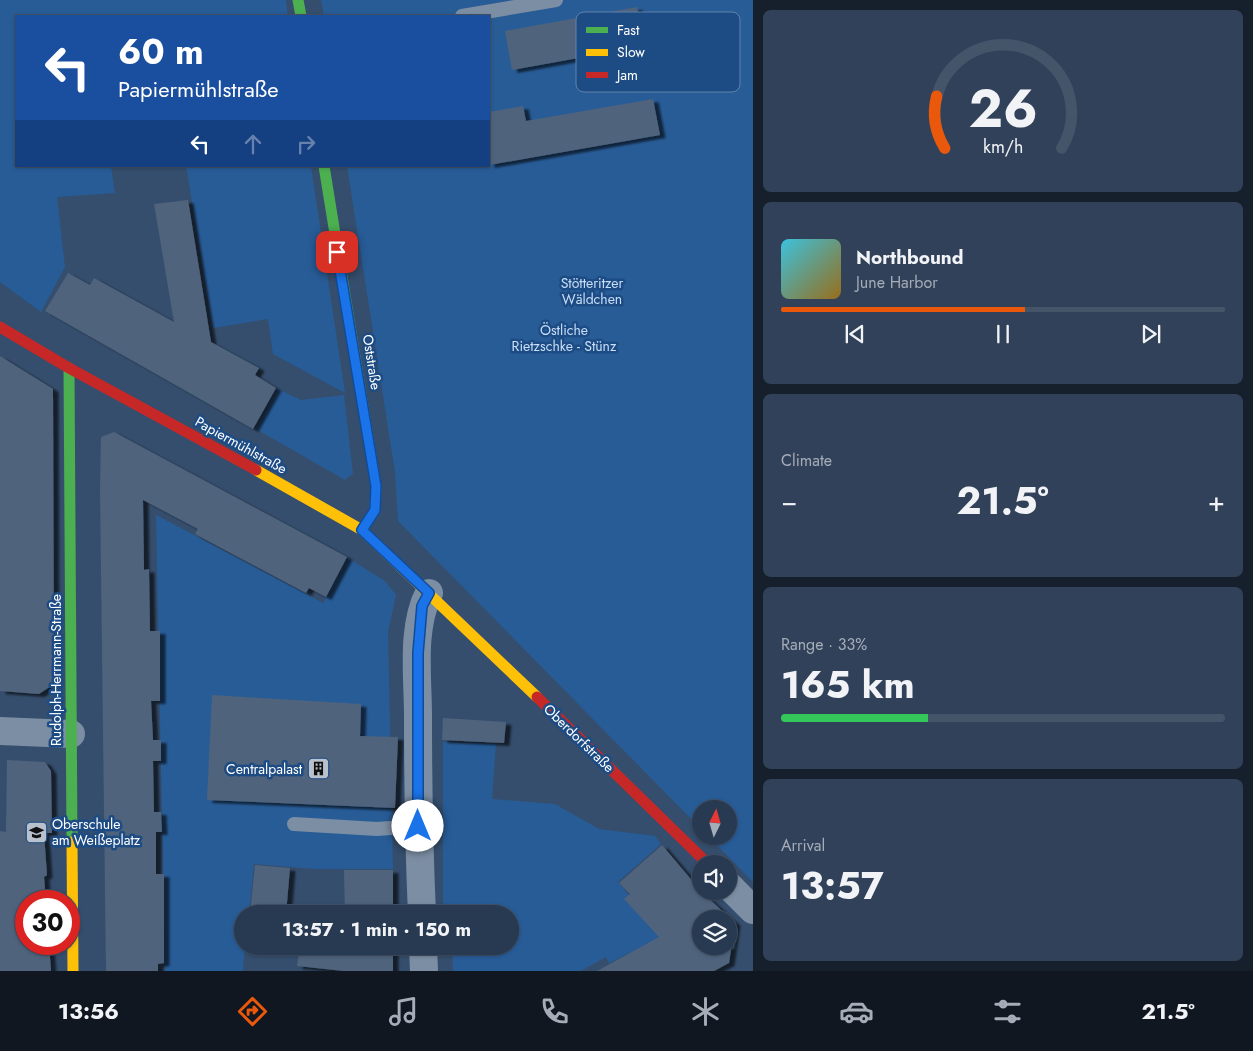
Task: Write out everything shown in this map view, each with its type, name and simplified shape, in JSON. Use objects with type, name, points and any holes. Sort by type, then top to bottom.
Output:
[{"type":"street","points":[[298,0],[300,15]]},
{"type":"street","name":"Oststraße","points":[[324,167],[376,486],[375,510],[362,530]]},
{"type":"street","name":"Papiermühlstraße","points":[[0,328],[69,368],[323,506],[362,530],[450,613]]},
{"type":"street","name":"Rudolph-Herrmann-Straße","points":[[69,368],[74,971]]},
{"type":"street","points":[[422,905],[418,826],[418,653],[422,606],[429,593]]},
{"type":"street","name":"Oberdorfstraße","points":[[450,613],[699,855]]},
{"type":"street","points":[[0,730],[71,734]]},
{"type":"street","points":[[737,894],[753,910]]},
{"type":"street","points":[[423,955],[424,971]]},
{"type":"lane","points":[[468,15],[556,0]]},
{"type":"lane","points":[[294,824],[377,829],[418,826]]},
{"type":"green space","points":[[0,0],[286,0],[288,15],[15,15],[15,167],[111,167],[115,193],[57,197],[65,267],[41,312],[0,282]]},
{"type":"green space","name":"Östliche Rietzschke - Stünz","points":[[321,0],[753,0],[753,882],[737,866],[737,855],[727,855],[717,845],[738,845],[738,800],[692,800],[692,820],[398,521],[395,472],[347,167],[490,167],[490,15],[324,15]]},
{"type":"green space","points":[[186,167],[311,167],[345,393],[273,354],[268,319],[213,328]]},
{"type":"green space","points":[[278,389],[301,400],[344,395],[353,474],[345,480],[256,429]]},
{"type":"green space","points":[[156,515],[323,603],[348,558],[385,581],[396,595],[388,632],[393,869],[315,869],[254,864],[250,905],[234,905],[234,955],[244,955],[243,971],[165,971]]},
{"type":"green space","points":[[443,742],[496,744],[492,799],[555,804],[599,829],[655,836],[661,844],[618,882],[664,936],[609,963],[606,957],[581,971],[453,971],[452,955],[519,955],[519,905],[444,905]]},
{"type":"building","points":[[637,7],[638,12],[610,12]]},
{"type":"building","points":[[576,18],[576,58],[512,70],[505,31]]},
{"type":"building","points":[[653,99],[660,135],[490,165],[490,112],[523,106],[526,121]]},
{"type":"building","points":[[188,200],[211,342],[259,368],[255,375],[276,388],[253,429],[45,311],[68,273],[90,285],[94,278],[174,322],[154,204]]},
{"type":"building","points":[[0,356],[53,389],[54,684],[39,694],[0,691]]},
{"type":"building","points":[[114,432],[347,557],[326,597],[309,588],[306,593],[195,534],[198,529],[143,500],[144,570],[149,569],[150,631],[160,631],[160,701],[151,701],[153,740],[161,740],[161,761],[153,761],[154,812],[161,812],[162,832],[156,832],[156,874],[164,874],[164,963],[158,964],[158,971],[106,971],[100,489],[101,437]]},
{"type":"building","name":"Centralpalast","points":[[212,695],[361,704],[360,736],[398,737],[395,808],[207,800]]},
{"type":"building","points":[[443,718],[506,722],[504,743],[442,740]]},
{"type":"building","points":[[7,760],[45,762],[51,771],[52,833],[44,833],[47,875],[44,877],[45,890],[15,890],[15,955],[50,955],[51,971],[0,971],[0,831],[6,832]]},
{"type":"building","points":[[662,845],[692,880],[692,900],[711,900],[721,910],[692,910],[692,955],[730,955],[729,963],[714,971],[597,971],[659,937],[624,899],[630,894],[619,883]]},
{"type":"building","points":[[255,865],[290,868],[287,905],[251,905]]},
{"type":"building","points":[[344,870],[393,870],[393,905],[345,905]]},
{"type":"building","points":[[299,955],[393,955],[393,971],[344,971],[297,966]]},
{"type":"traffic: fast","points":[[298,0],[301,15]]},
{"type":"traffic: fast","points":[[324,167],[376,486],[375,510],[362,530]]},
{"type":"traffic: fast","points":[[69,368],[72,842]]},
{"type":"traffic: slow","points":[[256,470],[362,530],[537,697]]},
{"type":"traffic: slow","points":[[72,842],[73,971]]},
{"type":"traffic: jam","points":[[0,327],[69,368],[256,470]]},
{"type":"traffic: jam","points":[[537,697],[699,855]]},
{"type":"place","name":"Centralpalast","points":[[318,769]]},
{"type":"place","name":"Oberschule am Weißeplatz","points":[[36,832]]},
{"type":"route","points":[[337,252],[376,486],[375,510],[362,530],[429,593],[422,606],[418,653],[418,826]]},
{"type":"park label","name":"Stötteritzer Wäldchen","points":[[592,292]]}]
